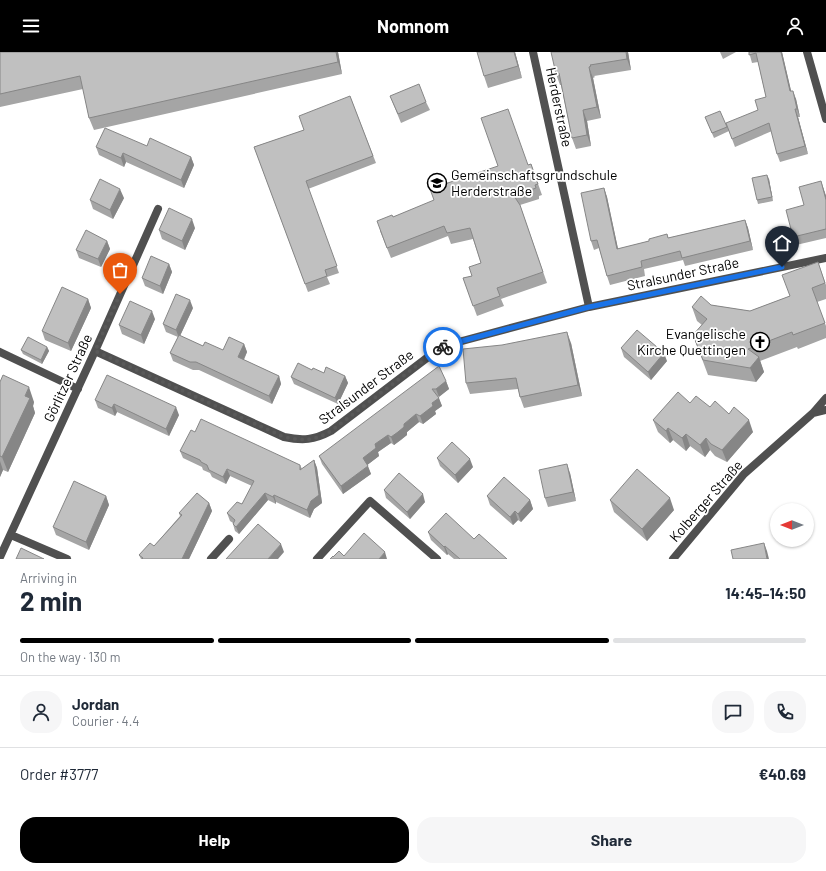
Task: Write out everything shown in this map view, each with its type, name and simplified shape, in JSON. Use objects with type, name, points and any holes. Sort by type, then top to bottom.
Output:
[{"type":"street","name":"Herderstraße","points":[[533,52],[589,307]]},
{"type":"street","points":[[807,52],[826,119]]},
{"type":"street","name":"Görlitzer Straße","points":[[0,557],[78,389],[158,209]]},
{"type":"street","name":"Stralsunder Straße","points":[[95,351],[284,437],[297,440],[308,440],[319,438],[331,431],[436,351],[451,344],[589,307],[826,258]]},
{"type":"street","points":[[0,352],[78,389]]},
{"type":"street","name":"Kolberger Straße","points":[[674,559],[744,474],[813,413],[826,398]]},
{"type":"street","name":"Kolberger Straße","points":[[813,413],[826,410]]},
{"type":"street","points":[[317,559],[370,501],[437,559]]},
{"type":"street","points":[[11,534],[67,559]]},
{"type":"street","points":[[211,559],[229,539]]},
{"type":"building","points":[[0,52],[336,52],[338,62],[89,118],[80,76],[0,94]]},
{"type":"building","points":[[477,52],[514,52],[518,66],[484,76]]},
{"type":"building","points":[[551,52],[626,52],[627,59],[590,65],[591,66],[589,67],[597,107],[583,110],[587,135],[572,138],[559,73],[556,74]]},
{"type":"building","points":[[749,52],[781,52],[790,91],[793,91],[797,109],[795,109],[805,146],[777,154],[769,123],[732,139],[726,123],[758,110],[755,100],[766,97],[756,53],[749,55]]},
{"type":"building","points":[[419,84],[426,102],[398,114],[390,96]]},
{"type":"building","points":[[350,96],[373,156],[306,181],[337,266],[325,270],[327,276],[305,284],[254,147],[304,130],[299,116]]},
{"type":"building","points":[[508,109],[528,165],[531,164],[538,184],[535,185],[536,188],[514,196],[520,205],[543,272],[497,288],[500,296],[473,306],[463,278],[472,276],[469,267],[481,263],[470,228],[447,233],[444,226],[387,248],[377,221],[392,215],[393,217],[434,200],[430,189],[498,166],[481,118]]},
{"type":"building","points":[[720,111],[727,127],[712,133],[705,117]]},
{"type":"building","points":[[105,128],[147,146],[150,138],[191,157],[181,180],[123,153],[121,158],[96,147]]},
{"type":"building","points":[[767,175],[772,197],[757,200],[752,178]]},
{"type":"building","points":[[100,179],[120,189],[110,210],[90,200]]},
{"type":"building","points":[[821,181],[826,200],[826,229],[793,237],[786,210],[804,205],[799,187]]},
{"type":"building","points":[[604,188],[617,249],[649,241],[649,239],[667,234],[668,238],[745,220],[750,241],[682,258],[680,251],[641,261],[642,267],[607,276],[597,240],[591,241],[581,193]]},
{"type":"building","points":[[169,208],[192,219],[182,241],[159,230]]},
{"type":"building","points":[[86,230],[107,241],[98,259],[76,250]]},
{"type":"building","points":[[151,256],[169,264],[160,286],[142,278]]},
{"type":"building","points":[[818,262],[825,283],[812,288],[825,323],[793,335],[792,332],[748,349],[759,357],[750,368],[703,360],[693,335],[707,319],[692,307],[701,296],[711,305],[750,311],[790,296],[782,275]]},
{"type":"building","points":[[62,287],[88,299],[68,343],[42,331]]},
{"type":"building","points":[[176,294],[190,300],[176,330],[163,324]]},
{"type":"building","points":[[130,301],[152,311],[141,335],[119,325]]},
{"type":"building","points":[[637,330],[664,353],[648,372],[621,348]]},
{"type":"building","points":[[567,332],[578,385],[520,397],[516,378],[466,383],[463,349],[502,345]]},
{"type":"building","points":[[179,335],[203,346],[205,342],[223,350],[229,337],[244,344],[238,357],[279,376],[269,396],[196,362],[190,362],[170,353]]},
{"type":"building","points":[[28,337],[47,347],[41,360],[21,350]]},
{"type":"building","points":[[298,363],[312,370],[313,368],[324,373],[326,367],[345,376],[335,398],[291,377]]},
{"type":"building","points":[[439,366],[446,381],[436,389],[432,389],[439,398],[432,403],[433,406],[420,416],[416,414],[404,424],[404,427],[391,437],[388,435],[375,444],[376,448],[363,458],[368,466],[341,486],[319,456]]},
{"type":"building","points":[[3,375],[29,387],[25,396],[30,398],[2,457],[0,456],[0,382]]},
{"type":"building","points":[[107,375],[176,407],[166,429],[114,404],[112,408],[95,400]]},
{"type":"building","points":[[678,392],[690,403],[696,396],[710,407],[715,401],[729,414],[734,407],[749,420],[722,450],[711,444],[706,438],[700,445],[686,434],[682,438],[668,428],[666,431],[653,420]]},
{"type":"building","points":[[201,419],[300,465],[300,470],[314,460],[319,495],[311,501],[307,510],[274,495],[273,497],[265,493],[236,527],[233,524],[235,520],[227,513],[237,502],[242,504],[254,481],[227,469],[223,477],[209,470],[207,465],[200,460],[180,451],[191,430],[195,432]]},
{"type":"building","points":[[452,442],[470,459],[455,475],[437,458]]},
{"type":"building","points":[[567,464],[573,492],[545,498],[539,470]]},
{"type":"building","points":[[637,469],[670,498],[642,529],[610,500]]},
{"type":"building","points":[[399,473],[423,494],[407,512],[384,490]]},
{"type":"building","points":[[504,477],[530,500],[518,514],[515,511],[510,517],[487,496]]},
{"type":"building","points":[[74,481],[106,496],[86,542],[53,527]]},
{"type":"building","points":[[197,493],[209,503],[182,559],[142,559],[143,558],[139,555],[150,543],[154,546],[182,515],[179,513]]},
{"type":"building","points":[[446,513],[474,539],[479,534],[507,559],[460,559],[445,546],[444,547],[428,532]]},
{"type":"building","points":[[258,524],[281,544],[268,559],[226,559]]},
{"type":"building","points":[[364,533],[385,552],[379,559],[330,559],[339,551],[344,556]]},
{"type":"building","points":[[764,543],[767,559],[733,559],[731,550]]},
{"type":"building","points":[[21,548],[44,559],[16,559]]},
{"type":"way so far","points":[[120,294],[95,351],[284,437],[297,440],[319,438],[331,431],[443,347]]},
{"type":"place","name":"Gemeinschaftsgrundschule Herderstraße","points":[[437,183]]},
{"type":"place","name":"Evangelische Kirche Quettingen","points":[[760,342]]},
{"type":"route","points":[[443,347],[589,307],[782,267]]}]
